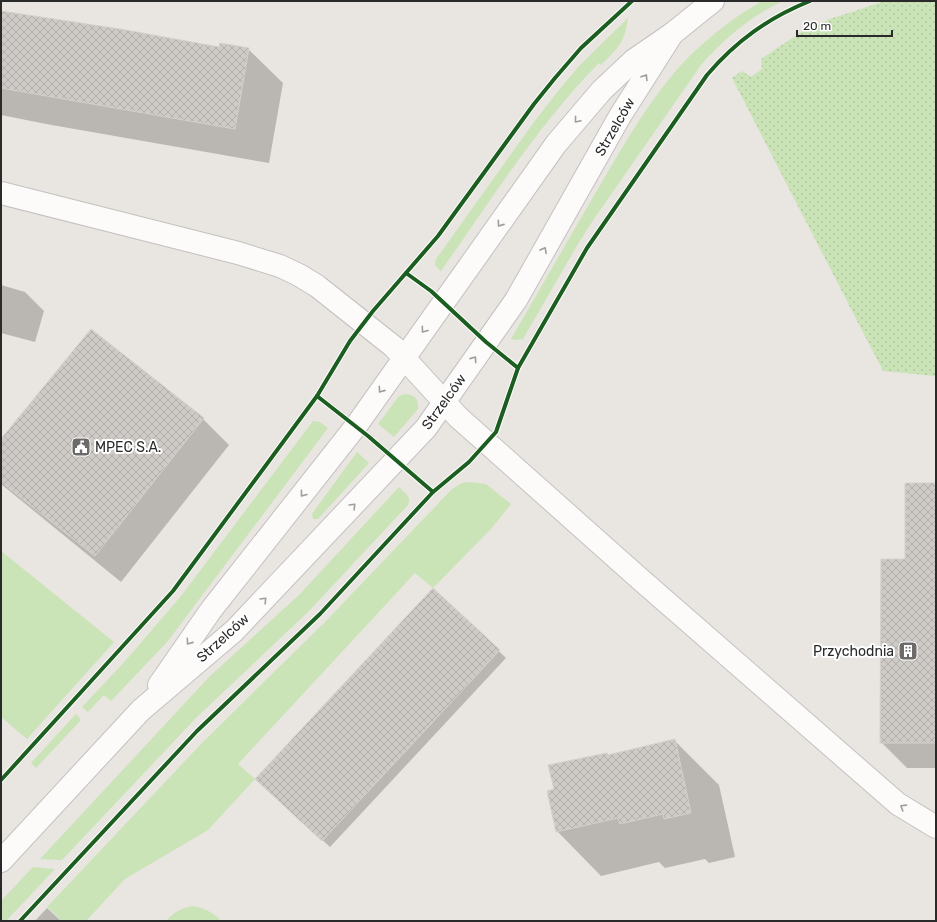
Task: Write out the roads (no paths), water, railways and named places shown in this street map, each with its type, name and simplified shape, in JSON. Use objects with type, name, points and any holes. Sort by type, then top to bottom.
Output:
[{"type":"street","name":"Strzelców","points":[[141,710],[211,610],[356,426],[556,144],[602,90],[634,60],[672,34],[713,1]]},
{"type":"street","name":"Strzelców","points":[[1,861],[141,710],[234,631],[426,428],[516,300],[620,116],[672,34]]},
{"type":"street","points":[[1,193],[238,253],[299,274],[317,286],[394,347],[458,417],[540,492],[898,804],[936,827]]},
{"type":"place","name":"MPEC S.A.","points":[[81,447]]},
{"type":"place","name":"Przychodnia","points":[[908,651]]}]
